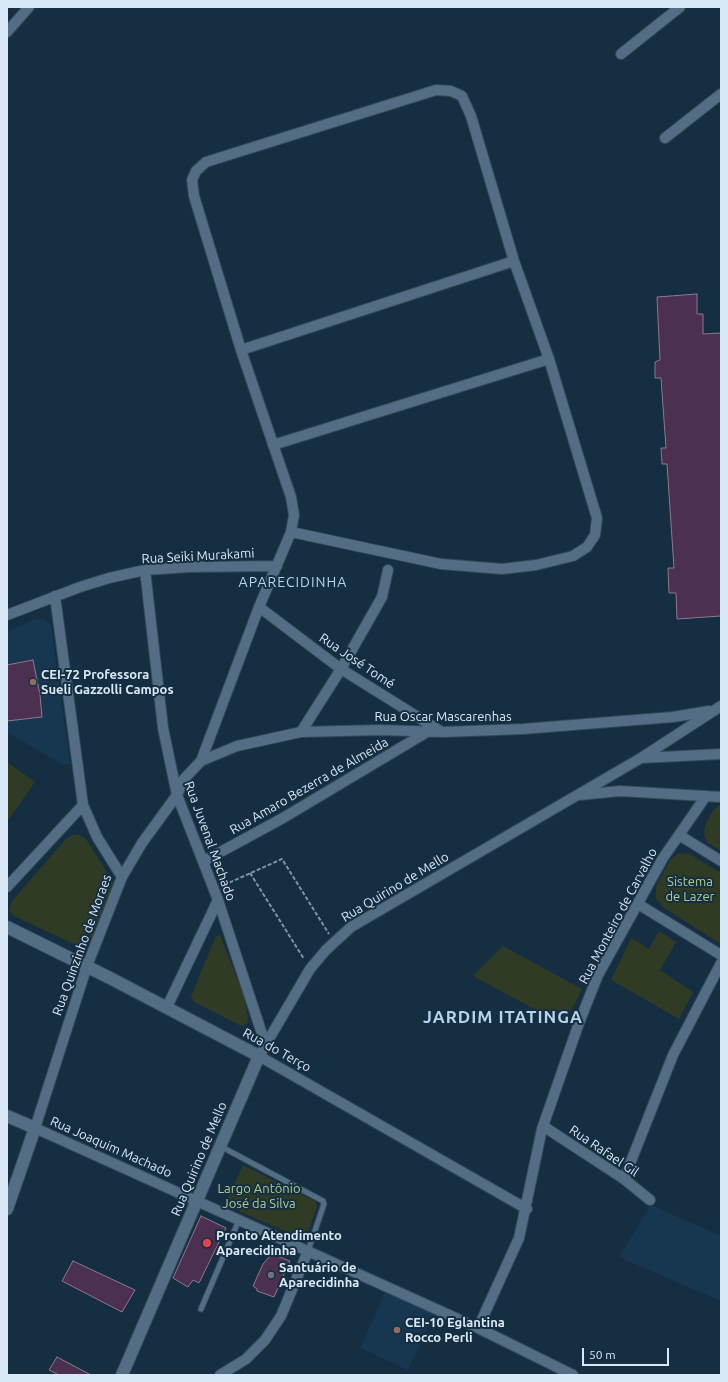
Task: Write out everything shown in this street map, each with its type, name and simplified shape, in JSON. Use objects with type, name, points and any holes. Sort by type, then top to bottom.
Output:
[{"type":"street","points":[[7,32],[29,7]]},
{"type":"street","points":[[621,54],[680,7]]},
{"type":"street","name":"Rua Quinzinho de Moraes","points":[[7,1209],[35,1128],[87,966],[122,877],[142,843],[177,794],[184,779],[200,761],[259,607],[291,532],[294,515],[291,498],[272,445],[194,196],[192,180],[196,171],[206,162],[436,90],[451,90],[462,96],[471,116],[514,261],[548,359],[597,518],[595,535],[587,547],[573,556],[536,566],[502,569],[441,564],[291,532]]},
{"type":"street","points":[[665,138],[721,94]]},
{"type":"street","points":[[242,350],[514,261]]},
{"type":"street","points":[[272,445],[548,359]]},
{"type":"street","name":"Rua Seiki Murakami","points":[[7,615],[55,596],[109,578],[145,570],[190,567],[277,566]]},
{"type":"street","name":"Rua Juvenal Machado","points":[[145,570],[164,728],[177,794],[218,900],[265,1043]]},
{"type":"street","points":[[301,732],[342,669],[382,597],[388,570]]},
{"type":"street","points":[[55,596],[83,805],[97,837],[122,877]]},
{"type":"street","name":"Rua José Tomé","points":[[259,607],[342,669],[443,732]]},
{"type":"street","name":"Rua Oscar Mascarenhas","points":[[200,761],[237,746],[301,732],[380,730],[443,732],[592,724],[673,717],[717,708]]},
{"type":"street","name":"Rua Quirino de Mello","points":[[122,1375],[219,1145],[265,1043],[310,969],[335,942],[351,928],[640,758],[717,708]]},
{"type":"street","name":"Rua Amaro Bezerra de Almeida","points":[[204,861],[283,818],[427,732]]},
{"type":"street","points":[[640,758],[721,754]]},
{"type":"street","points":[[576,796],[620,791],[721,797]]},
{"type":"street","name":"Rua Monteiro de Carvalho","points":[[478,1328],[519,1238],[527,1209],[531,1178],[543,1126],[579,1023],[598,975],[663,858],[706,796]]},
{"type":"street","points":[[7,887],[83,805]]},
{"type":"street","points":[[679,835],[721,861]]},
{"type":"street","points":[[167,1007],[218,900]]},
{"type":"street","points":[[638,904],[721,954]]},
{"type":"street","name":"Rua do Terço","points":[[7,928],[87,966],[259,1056],[527,1209]]},
{"type":"street","points":[[624,1179],[673,1055],[721,963]]},
{"type":"street","name":"Rua Joaquim Machado","points":[[7,1116],[478,1328],[574,1375]]},
{"type":"street","name":"Rua Rafael Gil","points":[[543,1126],[624,1179],[650,1200]]},
{"type":"street","points":[[220,1375],[246,1359],[265,1340],[281,1316],[308,1251]]},
{"type":"lane","points":[[219,1145],[321,1198],[324,1204],[308,1251]]},
{"type":"lane","points":[[201,1309],[239,1220]]},
{"type":"path","points":[[214,890],[282,859],[335,942]]},
{"type":"path","points":[[250,873],[310,969]]},
{"type":"shaded area","name":"CEI-72 Professora Sueli Gazzolli Campos","points":[[35,619],[45,619],[51,625],[70,764],[63,765],[7,732],[7,632]]},
{"type":"shaded area","points":[[651,1205],[721,1236],[721,1301],[619,1257]]},
{"type":"shaded area","name":"CEI-10 Eglantina Rocco Perli","points":[[386,1290],[434,1313],[408,1370],[360,1348]]},
{"type":"green space","points":[[7,762],[35,782],[7,822]]},
{"type":"green space","points":[[721,804],[721,851],[708,843],[704,835],[705,826],[712,811]]},
{"type":"green space","points":[[74,834],[80,835],[86,839],[113,882],[91,940],[85,946],[76,945],[14,916],[9,910],[12,901],[65,840]]},
{"type":"green space","name":"Sistema de Lazer","points":[[679,853],[690,854],[721,873],[721,944],[664,908],[656,899],[656,886],[670,860]]},
{"type":"green space","points":[[659,931],[676,942],[660,970],[693,992],[679,1019],[611,980],[631,938],[649,949]]},
{"type":"green space","points":[[220,935],[244,996],[248,1018],[247,1024],[241,1026],[194,1002],[191,996],[216,936]]},
{"type":"green space","points":[[503,946],[582,989],[564,1025],[473,976]]},
{"type":"green space","name":"Largo Antônio José da Silva","points":[[243,1165],[316,1202],[317,1207],[305,1240],[225,1205]]},
{"type":"building","points":[[697,294],[697,314],[703,314],[703,334],[721,333],[721,616],[677,619],[676,593],[669,593],[668,568],[674,568],[667,464],[662,464],[661,448],[666,448],[661,378],[655,378],[655,362],[660,360],[657,297]]},
{"type":"building","points":[[33,660],[40,695],[42,717],[7,721],[7,665]]},
{"type":"building","points":[[201,1216],[226,1228],[199,1283],[193,1280],[188,1287],[173,1278]]},
{"type":"building","name":"Santuário de Aparecidinha","points":[[272,1254],[290,1261],[274,1297],[257,1291],[257,1289],[253,1286],[263,1264]]},
{"type":"building","points":[[73,1261],[135,1290],[122,1312],[62,1281]]},
{"type":"building","points":[[57,1357],[91,1375],[59,1375],[49,1370]]},
{"type":"place","name":"CEI-72 Professora Sueli Gazzolli Campos","points":[[33,682]]},
{"type":"place","name":"Pronto Atendimento Aparecidinha","points":[[207,1243]]},
{"type":"place","name":"Santuário de Aparecidinha","points":[[271,1275]]},
{"type":"place","name":"CEI-10 Eglantina Rocco Perli","points":[[397,1330]]},
{"type":"district","name":"APARECIDINHA","points":[[293,582]]},
{"type":"district","name":"JARDIM ITATINGA","points":[[503,1017]]}]
